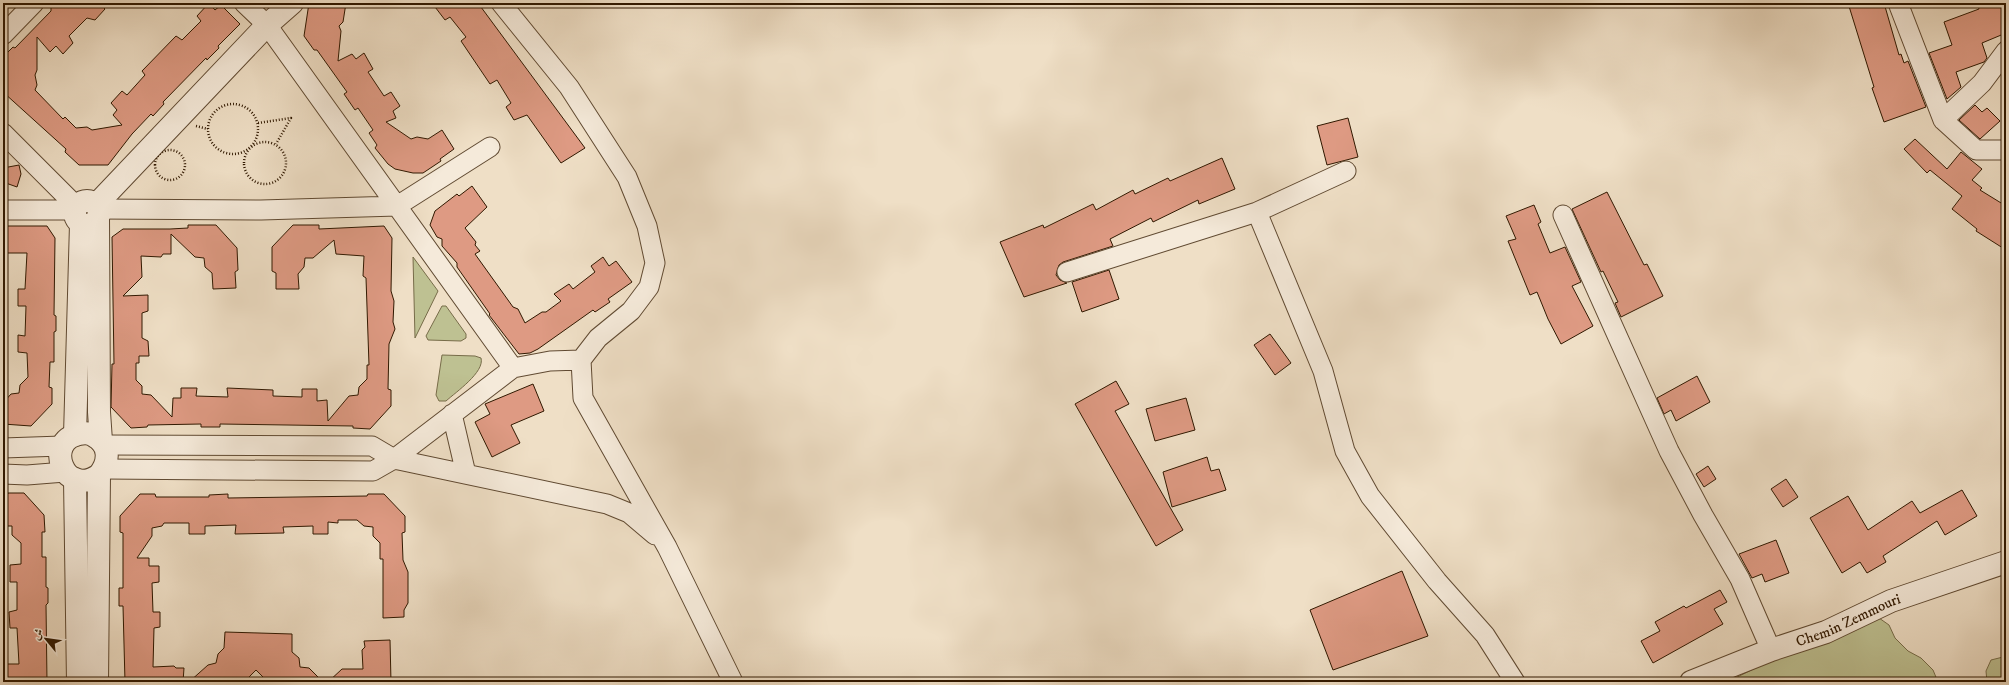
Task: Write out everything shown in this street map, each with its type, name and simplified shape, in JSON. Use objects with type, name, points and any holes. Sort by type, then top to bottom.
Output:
[{"type":"street","points":[[3,35],[34,3]]},
{"type":"street","points":[[244,3],[267,25],[514,368]]},
{"type":"street","points":[[78,682],[70,476],[60,459],[68,440],[87,212],[267,25],[292,3]]},
{"type":"street","points":[[501,3],[569,87],[627,177],[647,226],[655,263],[649,287],[631,311],[598,338],[581,360],[583,398],[667,546],[734,682]]},
{"type":"street","points":[[1898,3],[1943,120],[1976,150],[2006,150]]},
{"type":"street","points":[[1943,120],[1982,83],[2006,51]]},
{"type":"street","points":[[1982,83],[2006,78]]},
{"type":"street","points":[[3,134],[87,212],[99,412],[103,443],[108,457],[102,472],[97,682]]},
{"type":"street","points":[[3,210],[87,212],[261,210],[397,206],[490,147]]},
{"type":"street","points":[[1067,272],[1257,212],[1346,171]]},
{"type":"street","points":[[1257,212],[1323,371],[1346,451],[1370,496],[1437,581],[1485,635],[1515,682]]},
{"type":"street","points":[[1563,215],[1669,451],[1703,515],[1740,579],[1771,650]]},
{"type":"street","points":[[3,474],[70,476],[88,480],[102,472],[373,471],[394,459],[514,368],[550,361],[581,360]]},
{"type":"street","points":[[452,414],[466,474]]},
{"type":"street","points":[[3,448],[68,440],[89,434],[103,443],[372,446],[394,459],[607,504],[629,513],[667,546]]},
{"type":"street","name":"Chemin Zemmouri","points":[[1691,682],[1771,650],[1826,632],[1891,601],[2006,562]]},
{"type":"path","points":[[251,147],[244,160],[244,168],[251,179],[264,185],[272,184],[279,179],[286,167],[285,155],[276,144],[261,142],[251,147],[236,154],[227,154],[219,150],[212,143],[208,135],[210,118],[223,106],[232,104],[240,105],[248,109],[258,123],[256,140],[251,147]]},
{"type":"path","points":[[258,123],[291,118],[276,144]]},
{"type":"path","points":[[169,151],[178,153],[182,156],[185,165],[182,175],[173,180],[163,178],[159,175],[156,166],[159,156],[169,151]]},
{"type":"green space","points":[[413,257],[438,291],[415,338]]},
{"type":"green space","points":[[442,306],[446,306],[466,334],[466,338],[461,341],[428,340],[426,336]]},
{"type":"green space","points":[[442,355],[475,356],[481,358],[479,369],[463,387],[446,401],[439,401],[436,395]]},
{"type":"green space","points":[[1879,618],[1889,625],[1895,638],[1908,651],[1921,658],[1933,670],[1938,682],[1727,682],[1776,658]]},
{"type":"green space","points":[[2003,657],[2006,659],[2006,682],[1987,682],[1986,671],[1991,660]]},
{"type":"building","points":[[55,3],[99,3],[105,9],[95,20],[87,18],[69,36],[73,43],[63,54],[56,46],[50,52],[37,37],[37,70],[35,75],[37,85],[35,90],[63,119],[65,117],[76,128],[87,127],[92,130],[122,125],[113,115],[117,110],[111,103],[122,91],[127,95],[145,75],[142,71],[176,36],[182,40],[201,21],[197,16],[209,3],[215,10],[221,5],[240,24],[218,46],[219,48],[207,60],[206,58],[163,102],[164,104],[153,116],[151,114],[132,134],[108,165],[79,165],[65,152],[66,149],[3,92],[3,57],[13,47],[15,48],[51,11],[51,7]]},
{"type":"building","points":[[309,3],[346,3],[343,22],[339,26],[341,31],[338,61],[352,54],[356,59],[364,53],[373,69],[368,72],[384,96],[391,92],[400,106],[393,111],[396,118],[386,122],[411,139],[417,137],[428,139],[442,130],[454,149],[440,159],[441,161],[423,173],[413,173],[395,169],[388,164],[375,148],[377,145],[369,133],[373,130],[358,108],[355,110],[344,94],[347,92],[317,50],[314,50],[304,36]]},
{"type":"building","points":[[432,3],[478,3],[585,148],[561,163],[527,115],[514,120],[506,107],[511,103],[497,80],[490,84],[461,41],[466,37],[450,17],[445,20]]},
{"type":"building","points":[[1848,3],[1884,3],[1899,55],[1901,54],[1904,63],[1908,61],[1926,107],[1884,122],[1872,88],[1874,87]]},
{"type":"building","points":[[1977,3],[2006,3],[2006,33],[1982,43],[1987,58],[1984,62],[1956,72],[1961,87],[1947,99],[1929,53],[1952,45],[1944,22],[1979,9]]},
{"type":"building","points":[[1975,105],[1982,112],[1987,108],[2000,121],[1980,139],[1959,120]]},
{"type":"building","points":[[1348,118],[1358,157],[1327,165],[1317,126]]},
{"type":"building","points":[[1915,139],[1947,169],[1961,152],[1982,169],[1972,180],[1982,188],[1980,190],[2006,206],[2006,250],[1976,231],[1977,229],[1952,209],[1962,196],[1930,170],[1927,173],[1904,149]]},
{"type":"building","points":[[1222,158],[1235,189],[1199,204],[1198,200],[1153,222],[1151,218],[1110,239],[1113,246],[1063,262],[1059,265],[1056,275],[1060,280],[1067,283],[1024,297],[1000,242],[1043,225],[1044,228],[1093,204],[1096,210],[1133,190],[1135,194],[1168,178],[1170,181]]},
{"type":"building","points":[[19,165],[21,174],[17,187],[3,182],[3,168]]},
{"type":"building","points":[[472,186],[487,207],[465,228],[476,242],[475,245],[480,251],[475,254],[513,307],[518,309],[525,323],[542,312],[546,312],[561,301],[554,294],[569,284],[573,289],[595,272],[591,266],[603,257],[609,266],[616,261],[632,282],[608,299],[610,302],[595,312],[593,310],[538,349],[530,353],[519,354],[489,315],[490,314],[457,267],[457,263],[442,246],[442,239],[437,237],[430,225],[435,211],[457,194],[459,196]]},
{"type":"building","points":[[1607,192],[1644,265],[1647,264],[1663,296],[1621,317],[1615,303],[1618,302],[1603,271],[1601,272],[1572,209]]},
{"type":"building","points":[[1534,205],[1541,222],[1538,224],[1550,253],[1565,247],[1581,282],[1572,286],[1593,326],[1561,344],[1548,319],[1537,292],[1530,295],[1508,241],[1516,239],[1506,216]]},
{"type":"building","points":[[188,225],[216,225],[237,248],[238,270],[235,272],[236,288],[213,289],[212,273],[205,267],[204,258],[195,257],[171,234],[171,254],[163,254],[161,257],[141,256],[142,277],[123,296],[148,295],[148,311],[142,313],[142,338],[148,341],[149,356],[139,356],[139,363],[136,363],[136,380],[142,386],[142,394],[151,395],[172,417],[173,398],[181,398],[181,388],[197,388],[196,396],[228,397],[227,388],[273,390],[273,396],[302,397],[302,389],[317,389],[317,401],[327,400],[328,421],[349,396],[358,395],[359,387],[367,379],[367,365],[369,365],[366,278],[363,276],[364,256],[336,254],[334,240],[313,258],[305,258],[304,267],[298,274],[299,289],[276,289],[276,273],[272,271],[272,247],[293,225],[319,225],[319,229],[384,226],[392,238],[391,291],[394,301],[393,322],[395,329],[389,344],[388,389],[391,390],[391,406],[370,429],[353,428],[353,426],[220,424],[220,427],[201,427],[201,424],[148,425],[147,427],[131,428],[111,407],[112,364],[114,364],[112,237],[123,229],[188,228]]},
{"type":"building","points":[[3,226],[47,226],[55,238],[54,315],[56,316],[56,331],[54,332],[54,362],[50,362],[49,387],[52,388],[52,404],[31,426],[3,424],[3,403],[11,394],[19,393],[20,385],[28,377],[27,353],[18,352],[18,335],[25,336],[26,306],[18,306],[18,289],[25,289],[27,253],[7,253],[3,250]]},
{"type":"building","points":[[1109,270],[1119,299],[1082,312],[1072,282]]},
{"type":"building","points":[[1270,334],[1291,363],[1275,375],[1254,345]]},
{"type":"building","points":[[1697,376],[1710,402],[1676,421],[1671,410],[1664,414],[1657,398]]},
{"type":"building","points":[[1116,381],[1129,404],[1115,411],[1183,530],[1156,546],[1075,404]]},
{"type":"building","points":[[533,384],[544,411],[511,425],[520,443],[492,457],[475,422],[490,414],[485,404]]},
{"type":"building","points":[[1186,398],[1195,430],[1155,441],[1146,409]]},
{"type":"building","points":[[1207,457],[1211,471],[1219,469],[1226,490],[1172,507],[1163,472]]},
{"type":"building","points":[[1708,466],[1716,479],[1704,487],[1696,474]]},
{"type":"building","points":[[1786,479],[1798,497],[1783,507],[1771,489]]},
{"type":"building","points":[[1962,490],[1977,516],[1945,535],[1937,521],[1883,556],[1886,562],[1867,573],[1860,562],[1842,573],[1810,518],[1848,496],[1868,530],[1912,501],[1920,513]]},
{"type":"building","points":[[8,493],[24,493],[44,515],[45,532],[42,532],[42,557],[46,557],[46,587],[48,588],[48,603],[46,605],[47,682],[3,682],[3,664],[19,664],[17,628],[10,628],[9,612],[17,610],[17,582],[10,582],[10,565],[21,564],[21,543],[12,535],[12,526],[3,526],[3,496],[7,496]]},
{"type":"building","points":[[140,494],[155,494],[156,497],[209,497],[209,495],[228,494],[228,498],[367,496],[368,494],[384,494],[405,516],[405,532],[402,533],[403,560],[408,572],[408,603],[404,610],[404,617],[383,618],[383,559],[380,559],[380,543],[373,536],[373,527],[364,526],[357,520],[338,520],[338,523],[328,522],[328,534],[313,534],[313,526],[283,527],[284,533],[235,534],[236,525],[205,526],[205,534],[189,534],[189,523],[164,523],[162,526],[152,528],[152,536],[137,558],[149,558],[149,566],[159,566],[159,582],[152,583],[153,612],[160,612],[160,627],[154,628],[153,667],[174,666],[176,668],[184,668],[183,682],[125,682],[123,606],[119,606],[119,588],[123,588],[123,533],[120,532],[120,516]]},
{"type":"building","points":[[1776,540],[1789,573],[1765,582],[1762,574],[1752,578],[1739,554]]},
{"type":"building","points":[[1402,571],[1428,636],[1333,670],[1310,610]]},
{"type":"building","points":[[1720,590],[1727,602],[1714,609],[1723,624],[1653,663],[1641,641],[1660,631],[1655,622],[1684,606],[1686,608]]},
{"type":"building","points":[[225,632],[292,634],[292,652],[299,658],[300,667],[309,668],[323,682],[268,682],[256,670],[244,682],[189,682],[208,665],[216,663],[218,654],[224,648]]},
{"type":"building","points":[[390,640],[391,682],[328,682],[342,669],[363,669],[362,650],[365,647],[364,641]]}]
